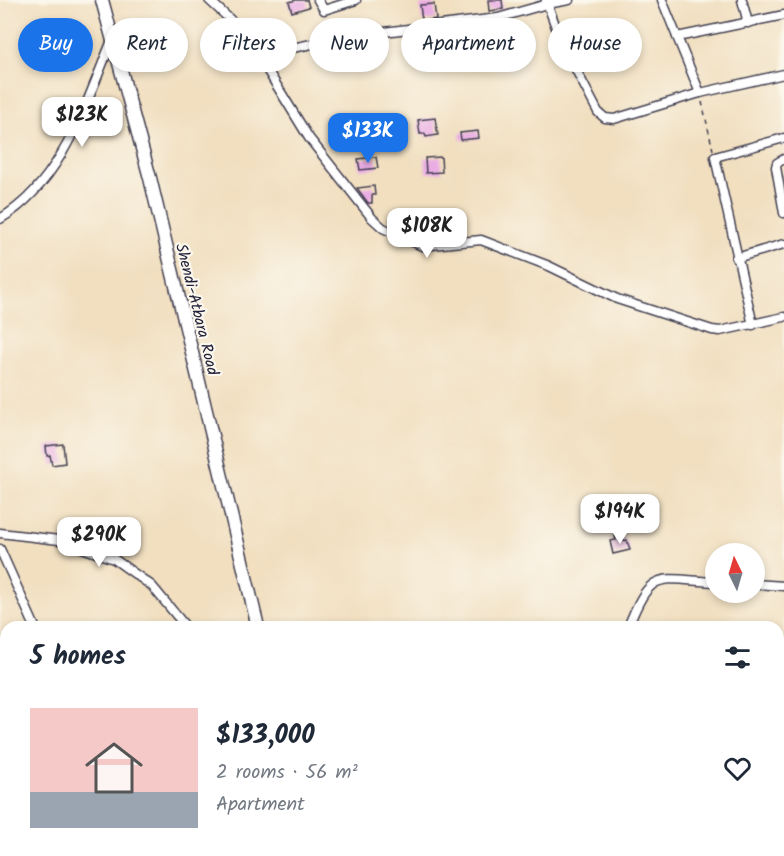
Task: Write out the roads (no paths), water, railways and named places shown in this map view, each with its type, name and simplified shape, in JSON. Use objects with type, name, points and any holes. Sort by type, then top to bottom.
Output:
[{"type":"highway","name":"Shendi-Atbara Road","points":[[102,0],[107,18]]},
{"type":"highway","name":"Shendi-Atbara Road","points":[[121,72],[150,178],[257,621]]},
{"type":"street","points":[[209,0],[228,18]]},
{"type":"street","points":[[318,0],[324,10],[356,0]]},
{"type":"street","points":[[297,47],[351,36],[498,18],[547,2],[569,0]]},
{"type":"street","points":[[662,0],[700,93]]},
{"type":"street","points":[[742,0],[748,23]]},
{"type":"street","points":[[547,2],[561,41],[598,112],[605,118],[614,119],[700,93],[784,74]]},
{"type":"street","points":[[677,37],[784,15]]},
{"type":"street","points":[[0,219],[17,209],[30,197],[71,141],[105,56]]},
{"type":"street","points":[[268,72],[309,138],[372,218],[383,228],[423,246],[481,240],[549,266],[617,299],[712,330],[720,331],[784,317]]},
{"type":"street","points":[[753,324],[736,258],[715,157],[784,138]]},
{"type":"street","points":[[784,159],[777,163],[776,167],[784,213]]},
{"type":"street","points":[[736,258],[784,244]]},
{"type":"street","points":[[0,533],[59,540],[114,559],[152,586],[181,621]]},
{"type":"street","points":[[0,549],[32,621]]},
{"type":"street","points":[[630,621],[639,599],[648,586],[660,579],[705,581]]},
{"type":"street","points":[[765,585],[784,586]]}]
